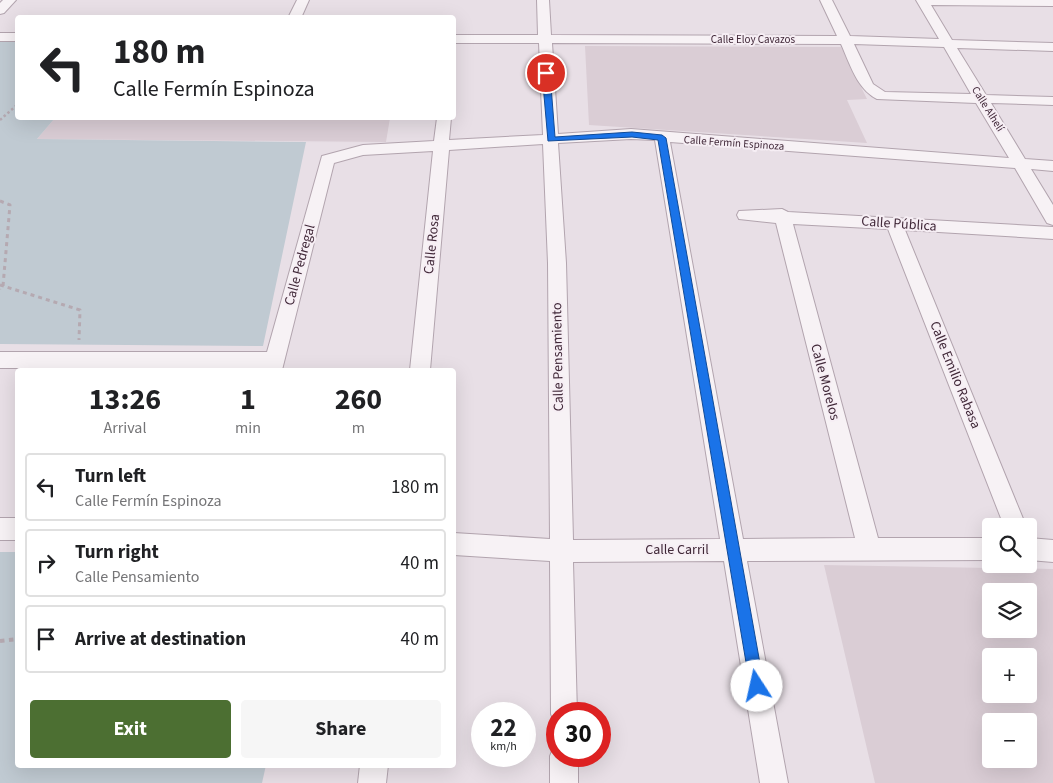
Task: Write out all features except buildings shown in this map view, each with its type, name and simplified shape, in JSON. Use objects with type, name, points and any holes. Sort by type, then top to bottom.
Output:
[{"type":"street","points":[[0,10],[10,0]]},
{"type":"street","points":[[296,15],[303,0]]},
{"type":"street","name":"Calle Pensamiento","points":[[543,0],[557,264],[564,702]]},
{"type":"street","points":[[826,0],[867,85],[872,91],[882,96],[1053,101]]},
{"type":"street","points":[[923,0],[1053,2]]},
{"type":"street","name":"Calle Alhelí","points":[[923,0],[1053,218]]},
{"type":"street","points":[[0,37],[15,36]]},
{"type":"street","name":"Calle Eloy Cavazos","points":[[456,39],[845,40],[1053,47]]},
{"type":"street","name":"Calle Rosa","points":[[420,368],[444,120]]},
{"type":"street","name":"Calle Fermín Espinoza","points":[[327,160],[363,150],[632,134],[662,138],[1053,166]]},
{"type":"street","points":[[662,138],[774,783]]},
{"type":"street","name":"Calle Pedregal","points":[[274,365],[327,160]]},
{"type":"street","name":"Calle Pública","points":[[746,215],[782,215],[894,224],[1053,233]]},
{"type":"street","name":"Calle Morelos","points":[[782,215],[869,548]]},
{"type":"street","name":"Calle Emilio Rabasa","points":[[894,224],[1012,518]]},
{"type":"street","points":[[0,360],[274,365]]},
{"type":"street","points":[[0,529],[15,529]]},
{"type":"street","name":"Calle Carril","points":[[456,544],[562,551],[982,549]]},
{"type":"street","points":[[1037,550],[1053,551]]},
{"type":"street","points":[[564,767],[564,783]]},
{"type":"street","points":[[372,783],[374,768]]},
{"type":"path","points":[[0,120],[15,107]]},
{"type":"path","points":[[0,201],[10,205],[0,290]]},
{"type":"path","points":[[2,285],[80,310],[79,361]]},
{"type":"path","points":[[0,641],[15,639]]},
{"type":"shaded area","points":[[0,42],[15,42],[15,120],[53,120],[37,139],[306,142],[263,346],[0,344]]},
{"type":"shaded area","points":[[585,46],[841,47],[867,99],[847,100],[867,143],[589,125]]},
{"type":"shaded area","points":[[53,120],[390,120],[386,142],[37,139]]},
{"type":"shaded area","points":[[0,552],[15,552],[15,768],[265,768],[262,783],[0,783]]},
{"type":"shaded area","points":[[824,565],[982,568],[982,573],[1037,573],[1037,569],[1053,569],[1053,783],[875,783]]},
{"type":"route","points":[[546,73],[551,140],[597,135],[632,134],[662,138],[757,686]]}]
